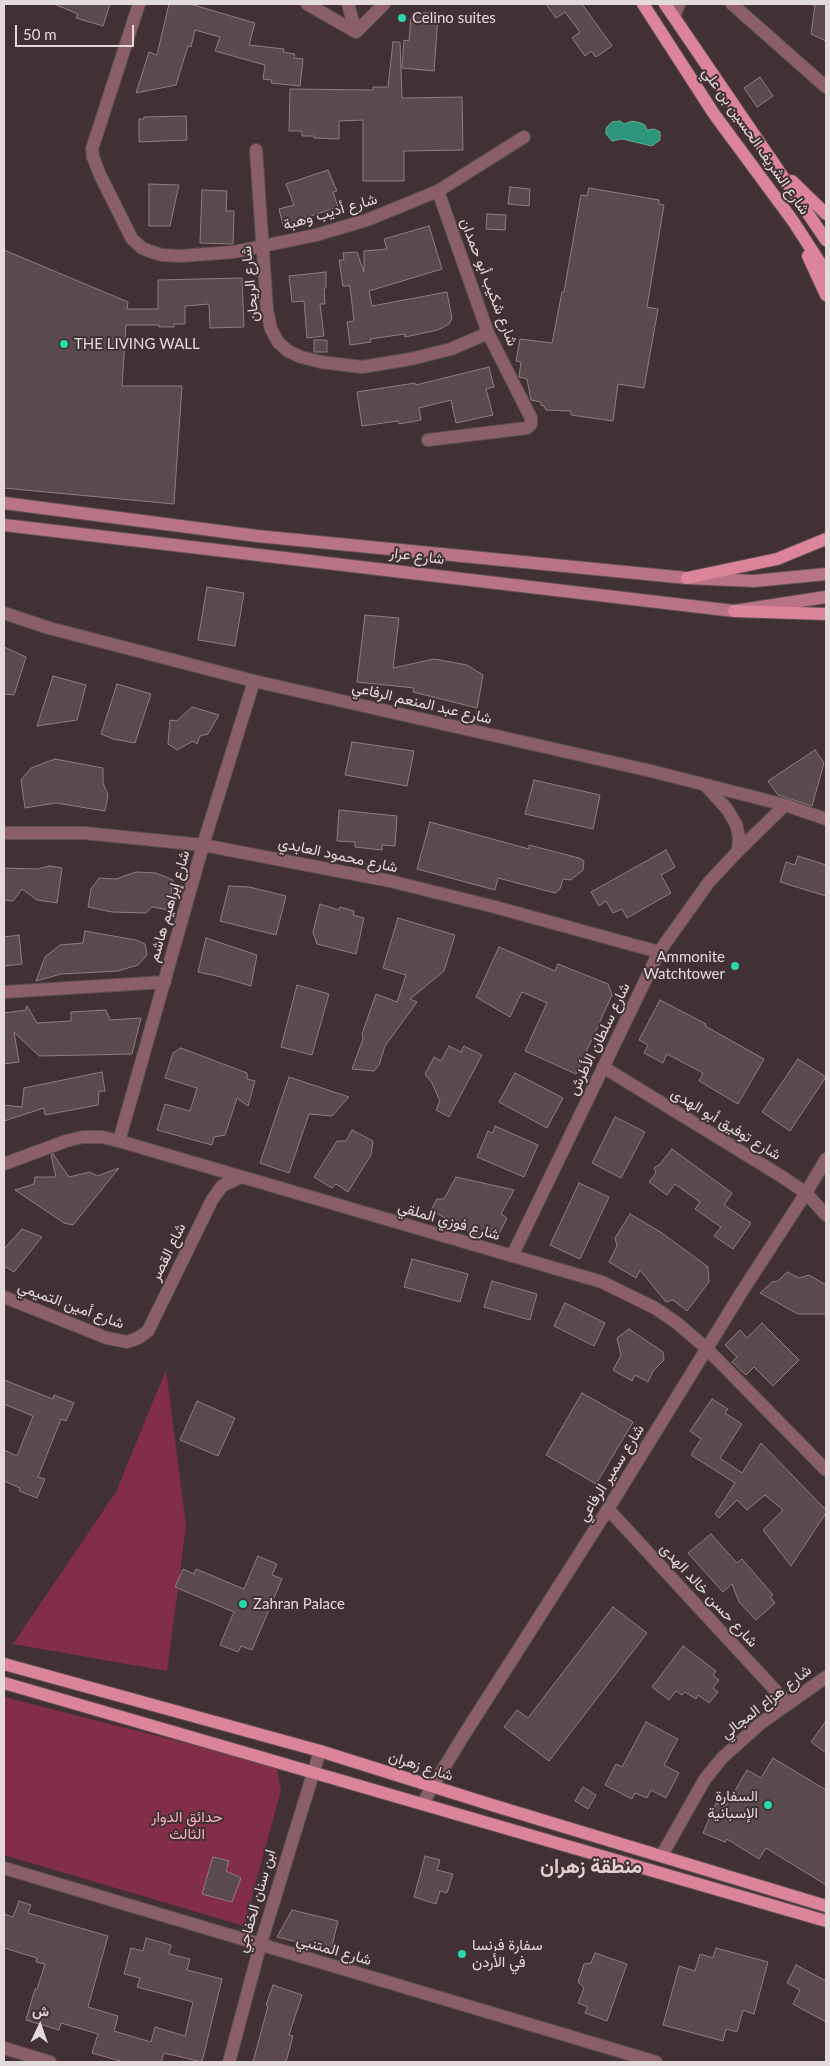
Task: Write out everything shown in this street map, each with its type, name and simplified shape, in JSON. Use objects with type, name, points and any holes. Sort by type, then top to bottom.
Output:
[{"type":"main road","name":"شارع الشريف الحسين بن علي","points":[[643,4],[714,114],[793,221],[826,272]]},
{"type":"main road","name":"شارع الشريف الحسين بن علي","points":[[666,4],[826,240]]},
{"type":"main road","points":[[774,164],[826,214]]},
{"type":"main road","points":[[793,221],[826,295]]},
{"type":"main road","name":"شارع عرار","points":[[4,503],[257,536],[687,578],[754,581],[826,574]]},
{"type":"main road","name":"شارع عرار","points":[[4,525],[734,611],[826,597]]},
{"type":"main road","points":[[687,578],[777,559],[826,539]]},
{"type":"main road","points":[[734,611],[826,614]]},
{"type":"main road","name":"شارع زهران","points":[[4,1664],[320,1751],[826,1906]]},
{"type":"main road","points":[[4,1683],[826,1921]]},
{"type":"street","name":"شارع أديب وهبة","points":[[139,4],[92,149],[100,175],[132,239],[142,248],[162,255],[224,253],[262,247],[367,220],[438,191],[524,137]]},
{"type":"street","points":[[307,4],[356,32]]},
{"type":"street","points":[[348,4],[356,32]]},
{"type":"street","points":[[356,32],[384,4]]},
{"type":"street","points":[[674,17],[679,4]]},
{"type":"street","points":[[732,4],[826,87]]},
{"type":"street","name":"شارع الريحان","points":[[256,150],[267,310],[270,329],[278,342],[301,357],[362,367],[387,364],[450,349],[488,333]]},
{"type":"street","name":"شارع شكيب أبو حمدان","points":[[428,440],[528,428],[531,424],[531,418],[488,333],[438,191]]},
{"type":"street","name":"شارع عبد المنعم الرفاعي","points":[[6,614],[49,628],[254,681],[651,772],[785,805],[826,819]]},
{"type":"street","name":"شارع إبراهيم هاشم","points":[[119,1141],[203,845],[254,681]]},
{"type":"street","points":[[707,786],[727,809],[736,824],[739,836],[738,850]]},
{"type":"street","name":"شارع سلطان الأطرش","points":[[512,1256],[658,952],[697,898],[738,850],[785,805]]},
{"type":"street","name":"شارع محمود العابدي","points":[[4,832],[84,833],[203,845],[390,881],[495,907],[658,952]]},
{"type":"street","points":[[4,992],[165,982]]},
{"type":"street","name":"شارع توفيق أبو الهدى","points":[[603,1067],[806,1193],[826,1215]]},
{"type":"street","name":"شارع فوزي الملقي","points":[[4,1164],[83,1137],[102,1137],[602,1282],[635,1297],[677,1323],[706,1348],[826,1470]]},
{"type":"street","name":"شارع سمير الرفاعي","points":[[422,1804],[826,1159]]},
{"type":"street","name":"شاع القصر","points":[[127,1342],[138,1338],[148,1331],[212,1200],[222,1186],[241,1177]]},
{"type":"street","name":"شارع أمين التميمي","points":[[4,1297],[107,1338],[127,1342]]},
{"type":"street","name":"شارع حسن خالد الهدى","points":[[608,1509],[787,1703]]},
{"type":"street","name":"شارع هزاع المجالي","points":[[662,1855],[705,1779],[722,1758],[749,1733],[787,1703],[826,1677]]},
{"type":"street","name":"ابن سنان الخفاجي","points":[[229,2062],[260,1946],[320,1751]]},
{"type":"street","name":"شارع المتنبي","points":[[4,1868],[631,2059],[656,2062]]},
{"type":"street","points":[[4,2048],[50,2062]]},
{"type":"green space","points":[[166,1370],[186,1526],[167,1671],[13,1644],[116,1492]]},
{"type":"green space","name":"حدائق الدوار الثالث","points":[[4,1697],[276,1766],[281,1790],[244,1926],[4,1855]]},
{"type":"shaded area","points":[[620,121],[624,124],[632,121],[641,123],[645,125],[647,130],[654,129],[660,132],[660,140],[652,146],[622,139],[612,141],[606,134],[606,128],[612,122]]},
{"type":"building","points":[[54,4],[110,4],[103,26],[76,18],[78,14]]},
{"type":"building","points":[[169,4],[190,4],[255,23],[249,45],[284,49],[283,52],[295,54],[294,58],[303,59],[300,86],[271,83],[272,80],[263,79],[265,65],[215,51],[220,37],[195,30],[191,47],[188,46],[176,85],[136,93],[149,52],[157,55]]},
{"type":"building","points":[[546,4],[582,4],[612,46],[596,57],[591,51],[585,56],[572,38],[580,32],[565,12],[556,18]]},
{"type":"building","points":[[815,4],[826,4],[826,41],[811,34]]},
{"type":"building","points":[[415,12],[429,13],[429,17],[438,17],[434,71],[402,68],[404,40],[409,41],[411,18],[415,18]]},
{"type":"building","points":[[393,42],[400,42],[402,98],[462,97],[463,150],[404,151],[404,181],[363,181],[363,120],[339,121],[339,139],[314,138],[314,136],[302,136],[302,131],[289,131],[290,89],[373,90],[373,87],[388,87]]},
{"type":"building","points":[[760,77],[773,96],[757,107],[744,88]]},
{"type":"building","points":[[186,116],[187,140],[139,142],[139,119],[144,119],[144,117]]},
{"type":"building","points":[[328,170],[337,191],[333,192],[338,207],[283,225],[279,209],[294,205],[286,184]]},
{"type":"building","points":[[149,184],[179,185],[170,226],[149,226]]},
{"type":"building","points":[[510,187],[530,189],[529,206],[508,204]]},
{"type":"building","points":[[589,188],[659,200],[659,204],[664,205],[647,307],[658,309],[644,388],[618,384],[613,421],[571,415],[571,411],[546,410],[541,405],[541,402],[531,400],[527,379],[519,377],[521,362],[516,361],[520,339],[552,343],[562,292],[564,292],[581,195],[587,196]]},
{"type":"building","points":[[202,190],[227,191],[226,211],[234,211],[233,244],[200,243]]},
{"type":"building","points":[[487,214],[506,215],[505,230],[486,229]]},
{"type":"building","points":[[429,226],[442,269],[369,291],[372,306],[447,292],[452,318],[449,324],[438,330],[405,337],[405,334],[370,339],[371,342],[350,345],[347,322],[354,321],[350,286],[343,286],[339,260],[344,260],[343,253],[357,252],[364,272],[364,251],[387,249],[384,239]]},
{"type":"building","name":"THE LIVING WALL","points":[[4,250],[128,302],[127,309],[158,309],[158,280],[242,278],[244,327],[210,328],[209,304],[185,306],[185,324],[174,324],[174,327],[126,325],[122,386],[182,386],[174,504],[4,488]]},
{"type":"building","points":[[326,272],[325,304],[320,304],[324,336],[307,338],[304,301],[292,302],[289,276]]},
{"type":"building","points":[[314,340],[327,340],[327,352],[314,352]]},
{"type":"building","points":[[489,367],[494,387],[486,389],[493,415],[456,423],[451,400],[419,408],[421,420],[399,424],[398,421],[362,426],[357,392],[415,383],[416,385]]},
{"type":"building","points":[[207,587],[244,593],[235,646],[198,640]]},
{"type":"building","points":[[365,615],[399,618],[393,668],[434,659],[467,665],[483,675],[477,708],[413,692],[414,688],[357,682]]},
{"type":"building","points":[[4,647],[26,657],[14,695],[4,694]]},
{"type":"building","points":[[53,676],[86,685],[77,720],[37,726]]},
{"type":"building","points":[[117,684],[151,694],[135,743],[113,739],[101,734]]},
{"type":"building","points":[[192,707],[219,715],[208,734],[200,736],[197,744],[193,741],[177,750],[168,744],[170,720],[177,721]]},
{"type":"building","points":[[352,742],[414,751],[407,786],[345,775]]},
{"type":"building","points":[[815,750],[824,763],[812,806],[778,795],[768,781]]},
{"type":"building","points":[[55,759],[103,768],[103,783],[108,795],[105,811],[56,803],[25,808],[21,780],[31,768]]},
{"type":"building","points":[[534,780],[600,795],[593,829],[525,814]]},
{"type":"building","points":[[339,810],[397,816],[395,846],[382,845],[382,850],[355,847],[355,842],[337,841]]},
{"type":"building","points":[[430,822],[529,849],[529,845],[579,858],[584,861],[583,870],[571,880],[563,879],[560,889],[555,893],[498,878],[495,890],[417,869]]},
{"type":"building","points":[[666,850],[675,867],[661,875],[671,893],[627,918],[622,909],[613,913],[606,901],[599,906],[591,892]]},
{"type":"building","points":[[798,856],[826,865],[826,896],[780,882],[786,862],[795,865]]},
{"type":"building","points":[[50,866],[62,868],[57,903],[37,900],[22,889],[13,901],[4,900],[4,868],[37,869]]},
{"type":"building","points":[[136,872],[156,873],[173,880],[171,893],[176,897],[169,910],[152,907],[146,913],[112,912],[88,907],[91,889],[99,878],[116,879]]},
{"type":"building","points":[[229,886],[249,887],[286,896],[276,935],[220,921]]},
{"type":"building","points":[[320,904],[339,910],[340,907],[354,911],[353,915],[364,918],[356,954],[317,944],[313,932]]},
{"type":"building","points":[[398,918],[455,935],[444,971],[410,999],[417,1002],[385,1046],[379,1065],[374,1071],[352,1069],[376,994],[397,1002],[406,975],[383,968]]},
{"type":"building","points":[[85,931],[136,940],[145,944],[147,955],[138,965],[118,971],[61,974],[36,981],[45,957],[60,945],[83,943]]},
{"type":"building","points":[[19,935],[22,964],[4,966],[4,937]]},
{"type":"building","points":[[206,938],[257,955],[251,986],[198,972]]},
{"type":"building","points":[[499,947],[555,971],[558,964],[608,984],[612,995],[576,1074],[525,1051],[547,1003],[522,992],[510,1017],[476,997]]},
{"type":"building","points":[[297,985],[329,994],[312,1055],[281,1047]]},
{"type":"building","points":[[660,1000],[706,1024],[705,1026],[764,1059],[738,1104],[699,1081],[703,1073],[667,1054],[663,1063],[644,1053],[648,1045],[639,1040]]},
{"type":"building","points":[[27,1006],[37,1023],[71,1021],[71,1012],[106,1010],[110,1020],[141,1018],[132,1054],[39,1056],[14,1032],[19,1062],[4,1064],[4,1013],[26,1010]]},
{"type":"building","points":[[449,1046],[461,1052],[464,1046],[482,1055],[449,1117],[436,1110],[440,1101],[432,1083],[425,1074],[434,1057],[441,1061]]},
{"type":"building","points":[[181,1048],[247,1073],[247,1079],[255,1081],[248,1106],[237,1098],[225,1135],[214,1137],[212,1145],[157,1130],[165,1104],[190,1111],[197,1088],[165,1078],[173,1053]]},
{"type":"building","points":[[798,1059],[826,1077],[790,1131],[762,1112]]},
{"type":"building","points":[[102,1072],[105,1091],[99,1091],[98,1105],[45,1115],[44,1108],[4,1121],[4,1105],[22,1107],[24,1088]]},
{"type":"building","points":[[515,1073],[563,1098],[547,1128],[499,1102]]},
{"type":"building","points":[[289,1077],[349,1097],[332,1116],[309,1114],[289,1173],[260,1163]]},
{"type":"building","points":[[615,1117],[645,1132],[621,1178],[592,1163]]},
{"type":"building","points":[[495,1126],[538,1145],[524,1177],[477,1157],[488,1131],[493,1133]]},
{"type":"building","points":[[352,1130],[373,1141],[371,1155],[348,1192],[336,1184],[332,1188],[314,1177],[337,1141],[346,1141]]},
{"type":"building","points":[[672,1149],[732,1193],[724,1205],[751,1223],[733,1249],[714,1236],[721,1227],[695,1209],[700,1202],[675,1184],[667,1195],[649,1182],[656,1173],[654,1168],[660,1164]]},
{"type":"building","points":[[53,1154],[69,1177],[90,1172],[97,1176],[119,1168],[73,1225],[64,1223],[15,1190],[34,1184],[35,1177],[56,1177],[51,1155]]},
{"type":"building","points":[[456,1177],[514,1190],[501,1214],[507,1218],[498,1236],[485,1229],[480,1238],[431,1210],[437,1199],[444,1199]]},
{"type":"building","points":[[579,1183],[609,1197],[580,1259],[550,1245]]},
{"type":"building","points":[[630,1214],[662,1233],[708,1267],[709,1282],[687,1311],[673,1300],[666,1302],[640,1270],[636,1278],[609,1262],[617,1246],[615,1238]]},
{"type":"building","points":[[22,1229],[42,1237],[14,1272],[4,1266],[4,1249]]},
{"type":"building","points":[[412,1259],[468,1274],[460,1302],[404,1287]]},
{"type":"building","points":[[787,1272],[799,1278],[809,1275],[826,1285],[826,1314],[798,1314],[760,1293],[772,1282],[778,1281]]},
{"type":"building","points":[[492,1281],[537,1294],[530,1320],[484,1307]]},
{"type":"building","points":[[565,1303],[605,1323],[594,1346],[554,1326]]},
{"type":"building","points":[[762,1323],[799,1360],[773,1386],[754,1367],[746,1375],[732,1362],[737,1357],[725,1345],[740,1330],[747,1338]]},
{"type":"building","points":[[629,1329],[663,1352],[664,1360],[653,1371],[648,1382],[635,1375],[632,1381],[613,1370],[621,1355],[617,1338]]},
{"type":"building","points":[[4,1380],[53,1399],[54,1395],[74,1403],[66,1421],[61,1419],[38,1477],[45,1479],[37,1498],[19,1491],[20,1488],[4,1481],[4,1450],[17,1456],[33,1416],[4,1404]]},
{"type":"building","points":[[582,1393],[633,1422],[596,1484],[546,1455]]},
{"type":"building","points":[[712,1399],[728,1409],[725,1413],[742,1424],[720,1458],[742,1473],[761,1443],[826,1510],[826,1513],[791,1566],[763,1530],[783,1510],[765,1495],[747,1510],[737,1500],[719,1518],[715,1514],[735,1483],[691,1455],[701,1439],[690,1431]]},
{"type":"building","points":[[197,1401],[235,1418],[218,1456],[180,1440]]},
{"type":"building","points":[[711,1534],[737,1563],[742,1559],[773,1595],[770,1597],[775,1603],[756,1620],[739,1602],[732,1584],[723,1592],[688,1553]]},
{"type":"building","name":"Zahran Palace","points":[[258,1556],[277,1564],[272,1575],[282,1579],[252,1650],[241,1646],[238,1652],[220,1645],[234,1612],[175,1587],[183,1569],[194,1574],[196,1569],[244,1589]]},
{"type":"building","points":[[613,1607],[647,1633],[549,1761],[504,1727],[517,1710],[528,1718]]},
{"type":"building","points":[[683,1646],[716,1671],[713,1675],[719,1680],[713,1688],[718,1692],[709,1703],[698,1695],[696,1699],[685,1692],[682,1695],[676,1691],[669,1700],[652,1687]]},
{"type":"building","points":[[826,1721],[826,1753],[811,1742]]},
{"type":"building","points":[[646,1722],[678,1739],[664,1765],[679,1773],[666,1798],[651,1790],[647,1798],[635,1793],[632,1799],[605,1785],[616,1764],[622,1767]]},
{"type":"building","points":[[773,1758],[826,1790],[826,1885],[766,1848],[759,1859],[727,1839],[725,1842],[703,1833],[716,1803],[725,1807],[747,1770],[761,1778]]},
{"type":"building","points":[[583,1787],[596,1795],[588,1809],[575,1801]]},
{"type":"building","points":[[425,1856],[440,1860],[437,1870],[453,1874],[447,1893],[440,1891],[436,1904],[414,1897]]},
{"type":"building","points":[[213,1857],[229,1861],[226,1871],[241,1878],[232,1902],[202,1894]]},
{"type":"building","points":[[19,1901],[31,1905],[28,1913],[108,1936],[88,2007],[118,2016],[114,2031],[151,2042],[155,2027],[185,2036],[193,2002],[137,1987],[140,1978],[124,1974],[131,1948],[143,1951],[146,1938],[171,1945],[169,1954],[190,1959],[187,1970],[222,1979],[202,2062],[164,2053],[161,2062],[124,2062],[92,2053],[98,2034],[61,2023],[59,2030],[26,2020],[45,1964],[36,1962],[37,1958],[4,1948],[4,1914],[13,1917]]},
{"type":"building","points":[[292,1910],[338,1921],[331,1950],[277,1937]]},
{"type":"building","points":[[716,1948],[768,1962],[754,2014],[743,2010],[737,2032],[726,2029],[723,2041],[663,2025],[679,1966],[695,1971],[700,1954],[713,1958]]},
{"type":"building","points":[[595,1953],[627,1964],[607,2021],[585,2013],[588,2007],[578,2003],[584,1988],[578,1982],[584,1964],[591,1963]]},
{"type":"building","points":[[796,1965],[826,1981],[826,2022],[793,2004],[800,1990],[787,1983]]},
{"type":"building","points":[[273,1985],[302,1995],[289,2035],[293,2036],[286,2062],[253,2062],[268,2006],[266,2005]]},
{"type":"place","name":"Celino suites","points":[[402,18]]},
{"type":"place","name":"THE LIVING WALL","points":[[64,344]]},
{"type":"place","name":"Ammonite Watchtower","points":[[735,966]]},
{"type":"place","name":"Zahran Palace","points":[[243,1604]]},
{"type":"place","name":"السفارة الإسبانية","points":[[768,1805]]},
{"type":"place","name":"سفارة فرنسا في الأردن","points":[[462,1954]]},
{"type":"district","name":"منطقة زهران","points":[[591,1867]]}]
